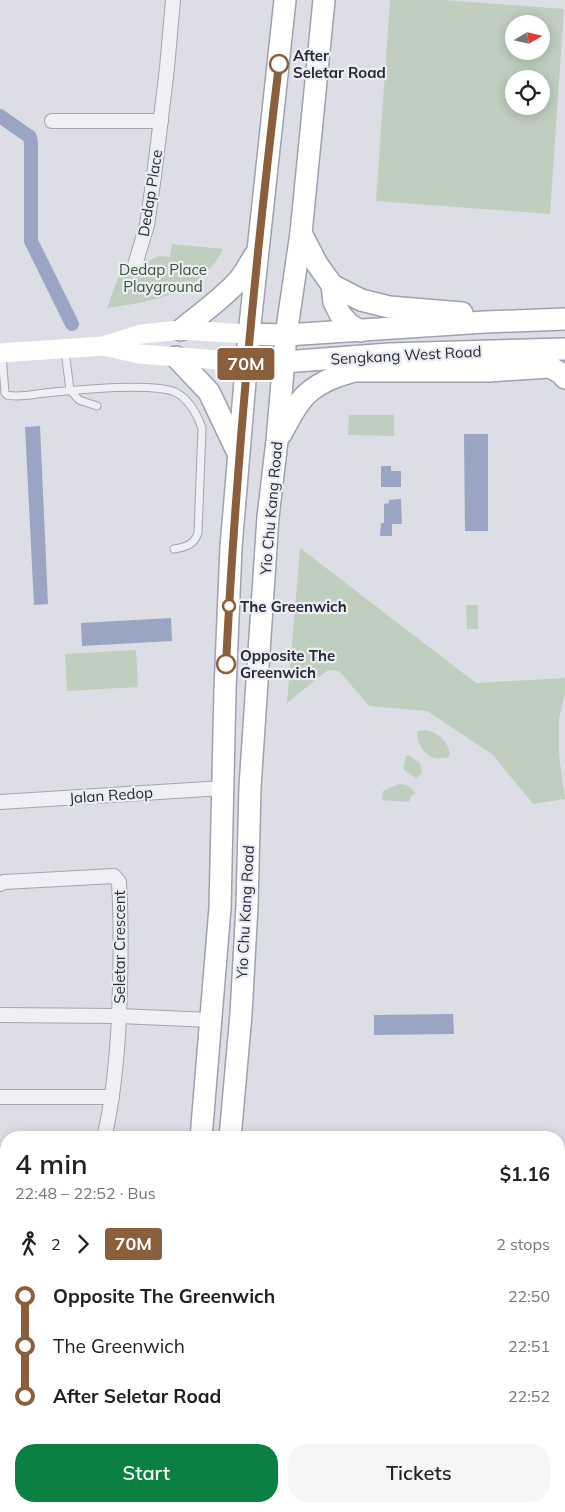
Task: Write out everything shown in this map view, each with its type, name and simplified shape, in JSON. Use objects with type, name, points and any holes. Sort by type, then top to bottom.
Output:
[{"type":"main road","name":"Yio Chu Kang Road","points":[[202,1131],[220,908],[224,690],[231,547],[240,456],[246,362],[285,0]]},
{"type":"main road","name":"Yio Chu Kang Road","points":[[231,1131],[241,1014],[247,906],[250,787],[268,517],[277,442],[286,335],[301,233],[324,0]]},
{"type":"main road","points":[[301,233],[316,264],[332,285],[361,300],[389,307],[460,312],[485,322]]},
{"type":"main road","points":[[181,330],[201,312],[219,300],[240,280],[258,250]]},
{"type":"main road","points":[[332,285],[334,302],[340,314],[349,324],[360,331]]},
{"type":"main road","name":"Sengkang West Road","points":[[249,334],[286,335],[485,322],[561,321]]},
{"type":"main road","name":"Sengkang West Road","points":[[246,362],[284,362],[389,354],[561,352]]},
{"type":"main road","points":[[359,371],[389,354]]},
{"type":"main road","points":[[176,357],[209,392],[240,456]]},
{"type":"main road","points":[[277,442],[304,394],[338,376],[359,371],[488,371],[550,367],[565,378]]},
{"type":"street","name":"Dedap Place","points":[[135,265],[147,225],[173,0]]},
{"type":"street","points":[[52,121],[160,120]]},
{"type":"street","points":[[103,346],[141,334],[181,330],[249,334]]},
{"type":"street","points":[[1,353],[64,347],[103,346],[139,354],[246,362]]},
{"type":"street","name":"Jalan Redop","points":[[0,802],[223,788]]},
{"type":"street","name":"Seletar Crescent","points":[[0,884],[4,882],[57,878],[114,876],[117,878],[120,882],[122,919],[119,1016]]},
{"type":"street","points":[[0,1015],[119,1016],[211,1020]]},
{"type":"street","points":[[105,1131],[112,1097],[119,1016]]},
{"type":"street","points":[[0,1097],[112,1097]]},
{"type":"lane","points":[[64,347],[70,390],[79,400],[97,406]]},
{"type":"lane","points":[[1,353],[3,394],[11,396],[70,390],[160,388],[175,393],[188,403],[197,416],[202,428],[198,533],[192,544],[174,549]]},
{"type":"green space","points":[[390,0],[444,0],[564,9],[550,214],[376,201]]},
{"type":"green space","name":"Dedap Place Playground","points":[[172,244],[223,249],[213,265],[202,277],[173,294],[157,299],[107,308],[120,272],[144,272],[147,262],[158,256],[170,257]]},
{"type":"green space","points":[[349,415],[394,415],[394,436],[348,435]]},
{"type":"green space","points":[[300,548],[476,683],[565,678],[565,693],[559,719],[559,755],[565,799],[533,804],[493,755],[427,711],[369,706],[339,671],[328,670],[287,703]]},
{"type":"green space","points":[[466,605],[478,605],[478,629],[467,629]]},
{"type":"green space","points":[[136,650],[138,687],[67,691],[65,654]]},
{"type":"green space","points":[[425,730],[438,735],[444,741],[450,754],[447,758],[434,758],[424,751],[417,735],[418,731]]},
{"type":"green space","points":[[406,756],[410,756],[420,763],[421,772],[416,778],[404,770]]},
{"type":"green space","points":[[399,784],[409,786],[416,793],[411,796],[409,802],[382,800],[383,791]]},
{"type":"water","points":[[40,426],[48,604],[34,605],[25,427]]},
{"type":"water","points":[[464,434],[488,434],[488,531],[465,531]]},
{"type":"water","points":[[381,466],[391,466],[391,471],[401,471],[401,487],[381,487]]},
{"type":"water","points":[[401,499],[402,524],[392,524],[392,536],[380,536],[381,523],[384,523],[384,504],[389,503],[389,500]]},
{"type":"water","points":[[171,618],[172,641],[82,646],[81,623]]},
{"type":"water","points":[[453,1014],[454,1034],[374,1035],[374,1015]]},
{"type":"waterway","points":[[0,116],[30,137],[31,241],[72,324]]},
{"type":"bus line","name":"70M","points":[[226,664],[231,547],[240,456],[246,362],[279,64]]},
{"type":"place","name":"After Seletar Road","points":[[279,64]]},
{"type":"place","name":"The Greenwich","points":[[229,606]]},
{"type":"place","name":"Opposite The Greenwich","points":[[226,664]]}]
